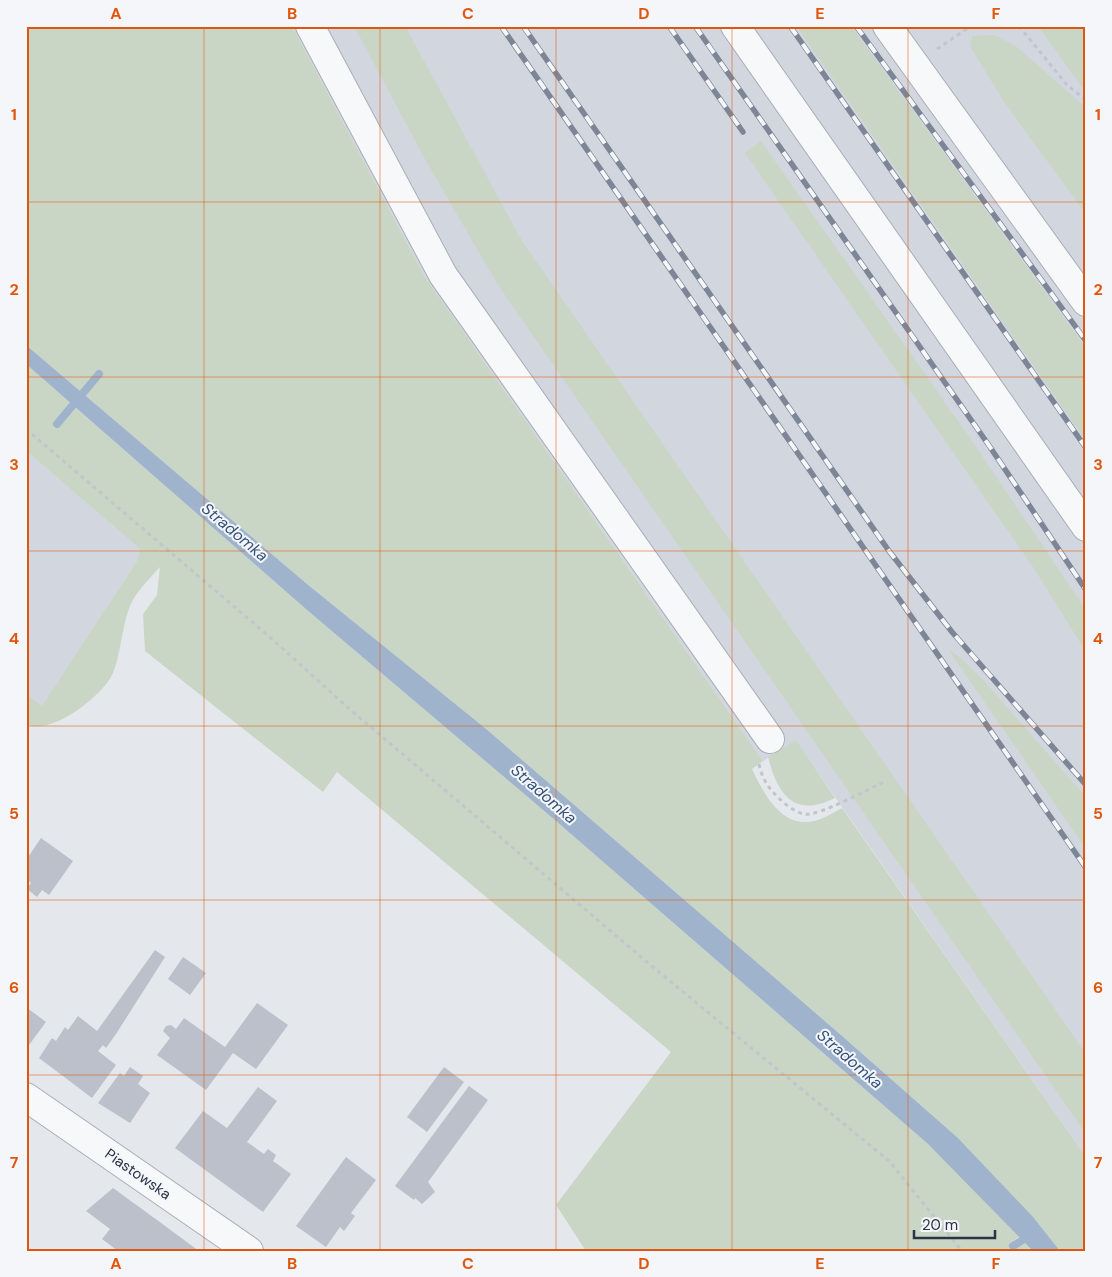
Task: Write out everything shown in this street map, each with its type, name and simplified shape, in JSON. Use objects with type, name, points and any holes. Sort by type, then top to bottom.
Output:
[{"type":"street","points":[[310,26],[443,275],[770,739]]},
{"type":"street","points":[[735,26],[1086,527]]},
{"type":"street","points":[[887,26],[1086,302]]},
{"type":"street","name":"Piastowska","points":[[26,1097],[249,1251]]},
{"type":"path","points":[[914,65],[971,26]]},
{"type":"path","points":[[1019,26],[1067,85],[1086,100]]},
{"type":"path","points":[[26,429],[272,639],[346,706],[654,968],[889,1161],[962,1251]]},
{"type":"path","points":[[770,739],[758,760],[761,775],[770,790],[781,801],[804,814],[817,813],[886,781]]},
{"type":"shaded area","points":[[292,26],[1086,26],[1086,1157],[796,741],[763,761],[425,277]]},
{"type":"shaded area","points":[[26,451],[140,549],[137,561],[42,707],[26,694]]},
{"type":"green space","points":[[26,26],[292,26],[425,277],[763,761],[752,769],[766,795],[779,811],[795,821],[815,821],[842,808],[1086,1157],[1086,1251],[1060,1251],[1032,1217],[958,1138],[841,1035],[485,728],[307,584],[26,345]]},
{"type":"green space","points":[[354,26],[405,26],[522,241],[1086,1054],[1086,1134],[498,285],[426,161]]},
{"type":"green space","points":[[796,26],[851,26],[1086,348],[1086,441]]},
{"type":"green space","points":[[1038,26],[1086,26],[1086,89],[1082,87]]},
{"type":"green space","points":[[995,35],[1017,47],[1086,108],[1086,214],[1004,102],[970,46],[972,36]]},
{"type":"green space","points":[[761,141],[970,438],[1086,610],[1086,652],[1035,570],[745,153]]},
{"type":"green space","points":[[26,364],[307,610],[556,821],[928,1144],[1021,1236],[1011,1242],[1014,1249],[1027,1243],[1033,1251],[586,1251],[556,1205],[671,1052],[337,772],[323,792],[145,651],[143,614],[157,595],[160,567],[132,601],[114,670],[105,686],[85,704],[61,720],[48,725],[36,726],[26,724],[26,694],[42,706],[137,561],[140,549],[26,451]]},
{"type":"green space","points":[[948,649],[961,658],[984,681],[1086,797],[1086,849]]},
{"type":"green space","points":[[796,740],[835,798],[821,804],[809,806],[790,800],[783,792],[777,783],[768,757]]},
{"type":"water","points":[[26,345],[307,584],[485,728],[841,1035],[958,1138],[1033,1217],[1060,1251],[1033,1251],[928,1144],[556,821],[307,610],[26,364]]},
{"type":"building","points":[[41,838],[73,861],[49,895],[42,890],[37,897],[27,889],[31,883],[26,879],[26,860]]},
{"type":"building","points":[[155,950],[165,957],[116,1034],[106,1048],[103,1045],[98,1051],[116,1065],[92,1098],[39,1058],[52,1038],[56,1041],[65,1027],[68,1030],[78,1016],[97,1031]]},
{"type":"building","points":[[183,957],[206,973],[190,995],[168,979]]},
{"type":"building","points":[[257,1003],[288,1025],[256,1069],[233,1053],[206,1090],[157,1055],[170,1038],[163,1031],[166,1026],[171,1025],[176,1029],[184,1018],[225,1047]]},
{"type":"building","points":[[26,1007],[46,1022],[26,1049]]},
{"type":"building","points":[[130,1067],[143,1076],[138,1084],[150,1093],[130,1123],[98,1103],[120,1073],[124,1076]]},
{"type":"building","points":[[444,1067],[464,1082],[427,1132],[407,1117]]},
{"type":"building","points":[[469,1086],[488,1100],[428,1182],[435,1192],[422,1204],[395,1186]]},
{"type":"building","points":[[258,1087],[277,1101],[247,1142],[264,1154],[268,1149],[276,1155],[273,1161],[291,1174],[263,1212],[175,1148],[203,1111],[227,1128]]},
{"type":"building","points":[[346,1157],[376,1180],[351,1213],[355,1216],[344,1231],[340,1227],[326,1247],[296,1226]]},
{"type":"building","points":[[113,1188],[199,1251],[118,1251],[102,1239],[110,1229],[86,1211]]},
{"type":"waterway","name":"Stradomka","points":[[57,424],[99,374]]},
{"type":"waterway","points":[[1013,1246],[1031,1235]]},
{"type":"railway","points":[[501,26],[1086,868]]},
{"type":"railway","points":[[523,26],[889,551],[952,632],[1086,785]]},
{"type":"railway","points":[[669,26],[743,132]]},
{"type":"railway","points":[[695,26],[988,444],[1086,590]]},
{"type":"railway","points":[[790,26],[1086,448]]},
{"type":"railway","points":[[856,26],[1086,341]]}]
